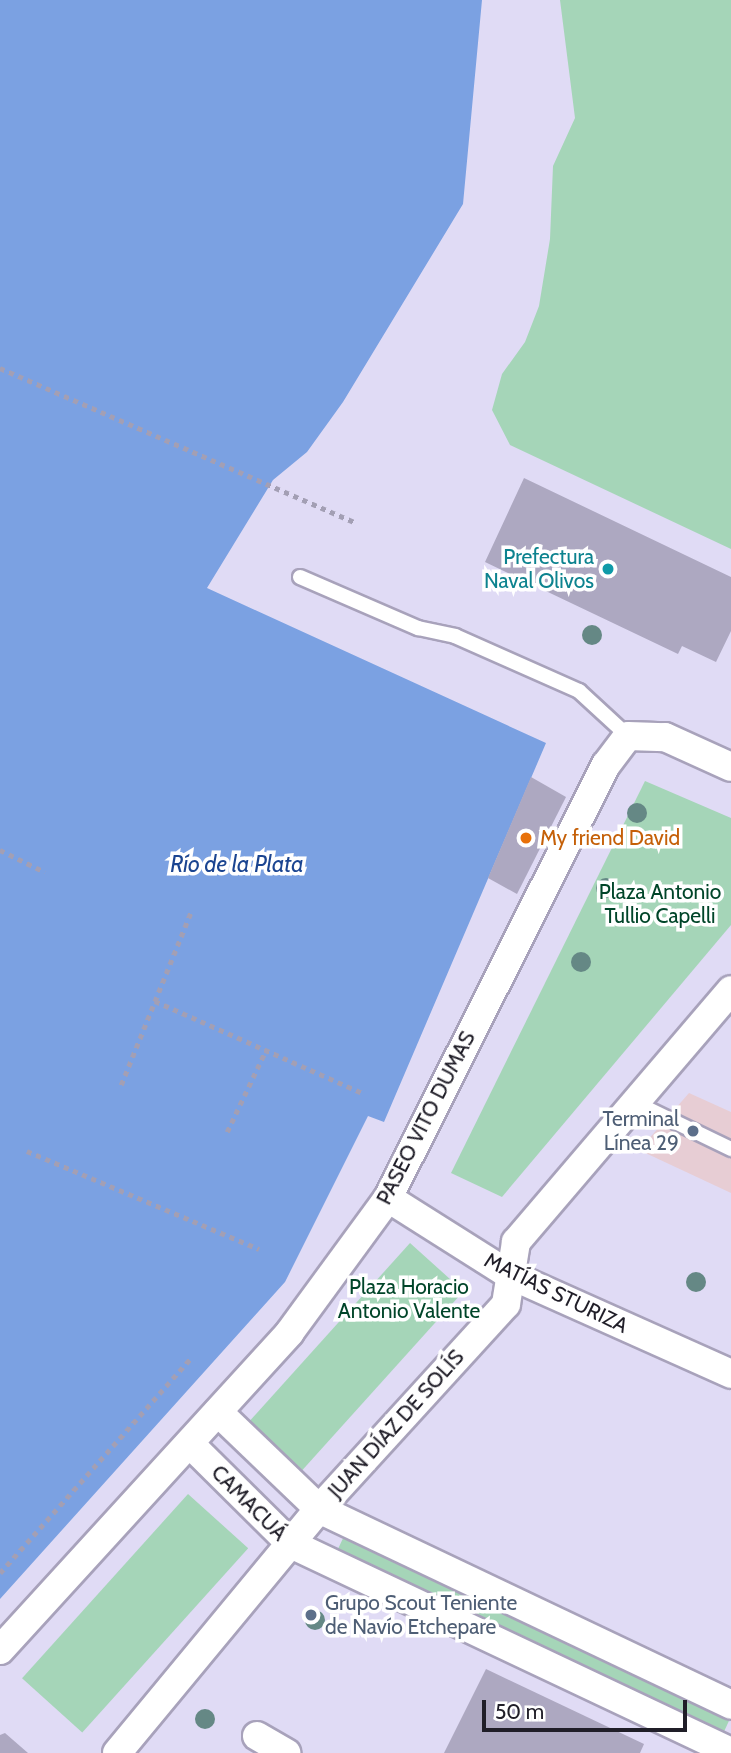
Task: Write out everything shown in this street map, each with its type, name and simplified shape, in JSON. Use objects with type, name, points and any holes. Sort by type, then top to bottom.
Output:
[{"type":"street","points":[[628,736],[665,737],[731,766]]},
{"type":"street","name":"PASEO VITO DUMAS","points":[[0,1650],[290,1332],[388,1198],[606,765],[628,736]]},
{"type":"street","name":"JUAN DÍAZ DE SOLÍS","points":[[117,1753],[319,1509],[506,1304],[516,1242],[731,990]]},
{"type":"street","name":"MATÍAS STURIZA","points":[[388,1198],[510,1275],[731,1374]]},
{"type":"street","name":"CAMACUÁ","points":[[218,1412],[319,1509],[731,1705]]},
{"type":"street","name":"CAMACUÁ","points":[[190,1444],[291,1544],[731,1752]]},
{"type":"street","points":[[545,1664],[564,1626]]},
{"type":"street","points":[[257,1736],[287,1753]]},
{"type":"lane","points":[[300,577],[418,628],[455,636],[579,691],[628,736]]},
{"type":"lane","points":[[636,1102],[731,1149]]},
{"type":"path","points":[[0,368],[354,522]]},
{"type":"path","points":[[0,850],[45,872]]},
{"type":"path","points":[[121,1085],[191,912]]},
{"type":"path","points":[[155,1001],[363,1093]]},
{"type":"path","points":[[227,1132],[266,1050]]},
{"type":"path","points":[[27,1151],[260,1249]]},
{"type":"path","points":[[0,1573],[193,1356]]},
{"type":"shaded area","name":"Terminal Línea 29","points":[[689,1093],[731,1112],[731,1193],[639,1150]]},
{"type":"green space","points":[[560,0],[731,0],[731,549],[510,445],[492,410],[502,374],[525,342],[539,306],[550,239],[553,166],[575,118]]},
{"type":"green space","name":"Plaza Antonio Tullio Capelli","points":[[645,781],[731,818],[731,925],[502,1197],[451,1173]]},
{"type":"green space","name":"Plaza Horacio Antonio Valente","points":[[410,1243],[464,1291],[302,1470],[249,1422]]},
{"type":"green space","points":[[188,1494],[248,1548],[82,1732],[22,1678]]},
{"type":"green space","points":[[345,1534],[731,1714],[722,1736],[335,1556]]},
{"type":"water","name":"Río de la Plata","points":[[0,0],[482,0],[463,204],[343,402],[307,452],[273,480],[207,588],[546,743],[384,1122],[368,1116],[285,1282],[0,1599]]},
{"type":"building","name":"Prefectura Naval Olivos","points":[[524,478],[731,577],[731,631],[716,662],[682,646],[678,654],[485,562]]},
{"type":"building","name":"My friend David","points":[[531,777],[566,797],[517,894],[488,878]]},
{"type":"building","points":[[486,1669],[644,1744],[640,1753],[444,1753]]},
{"type":"building","points":[[5,1733],[28,1753],[0,1753],[0,1735]]},
{"type":"place","name":"Prefectura Naval Olivos","points":[[608,569]]},
{"type":"place","name":"My friend David","points":[[526,838]]},
{"type":"place","name":"Terminal Línea 29","points":[[693,1131]]},
{"type":"place","name":"Grupo Scout Teniente de Navío Etchepare","points":[[311,1615]]}]
